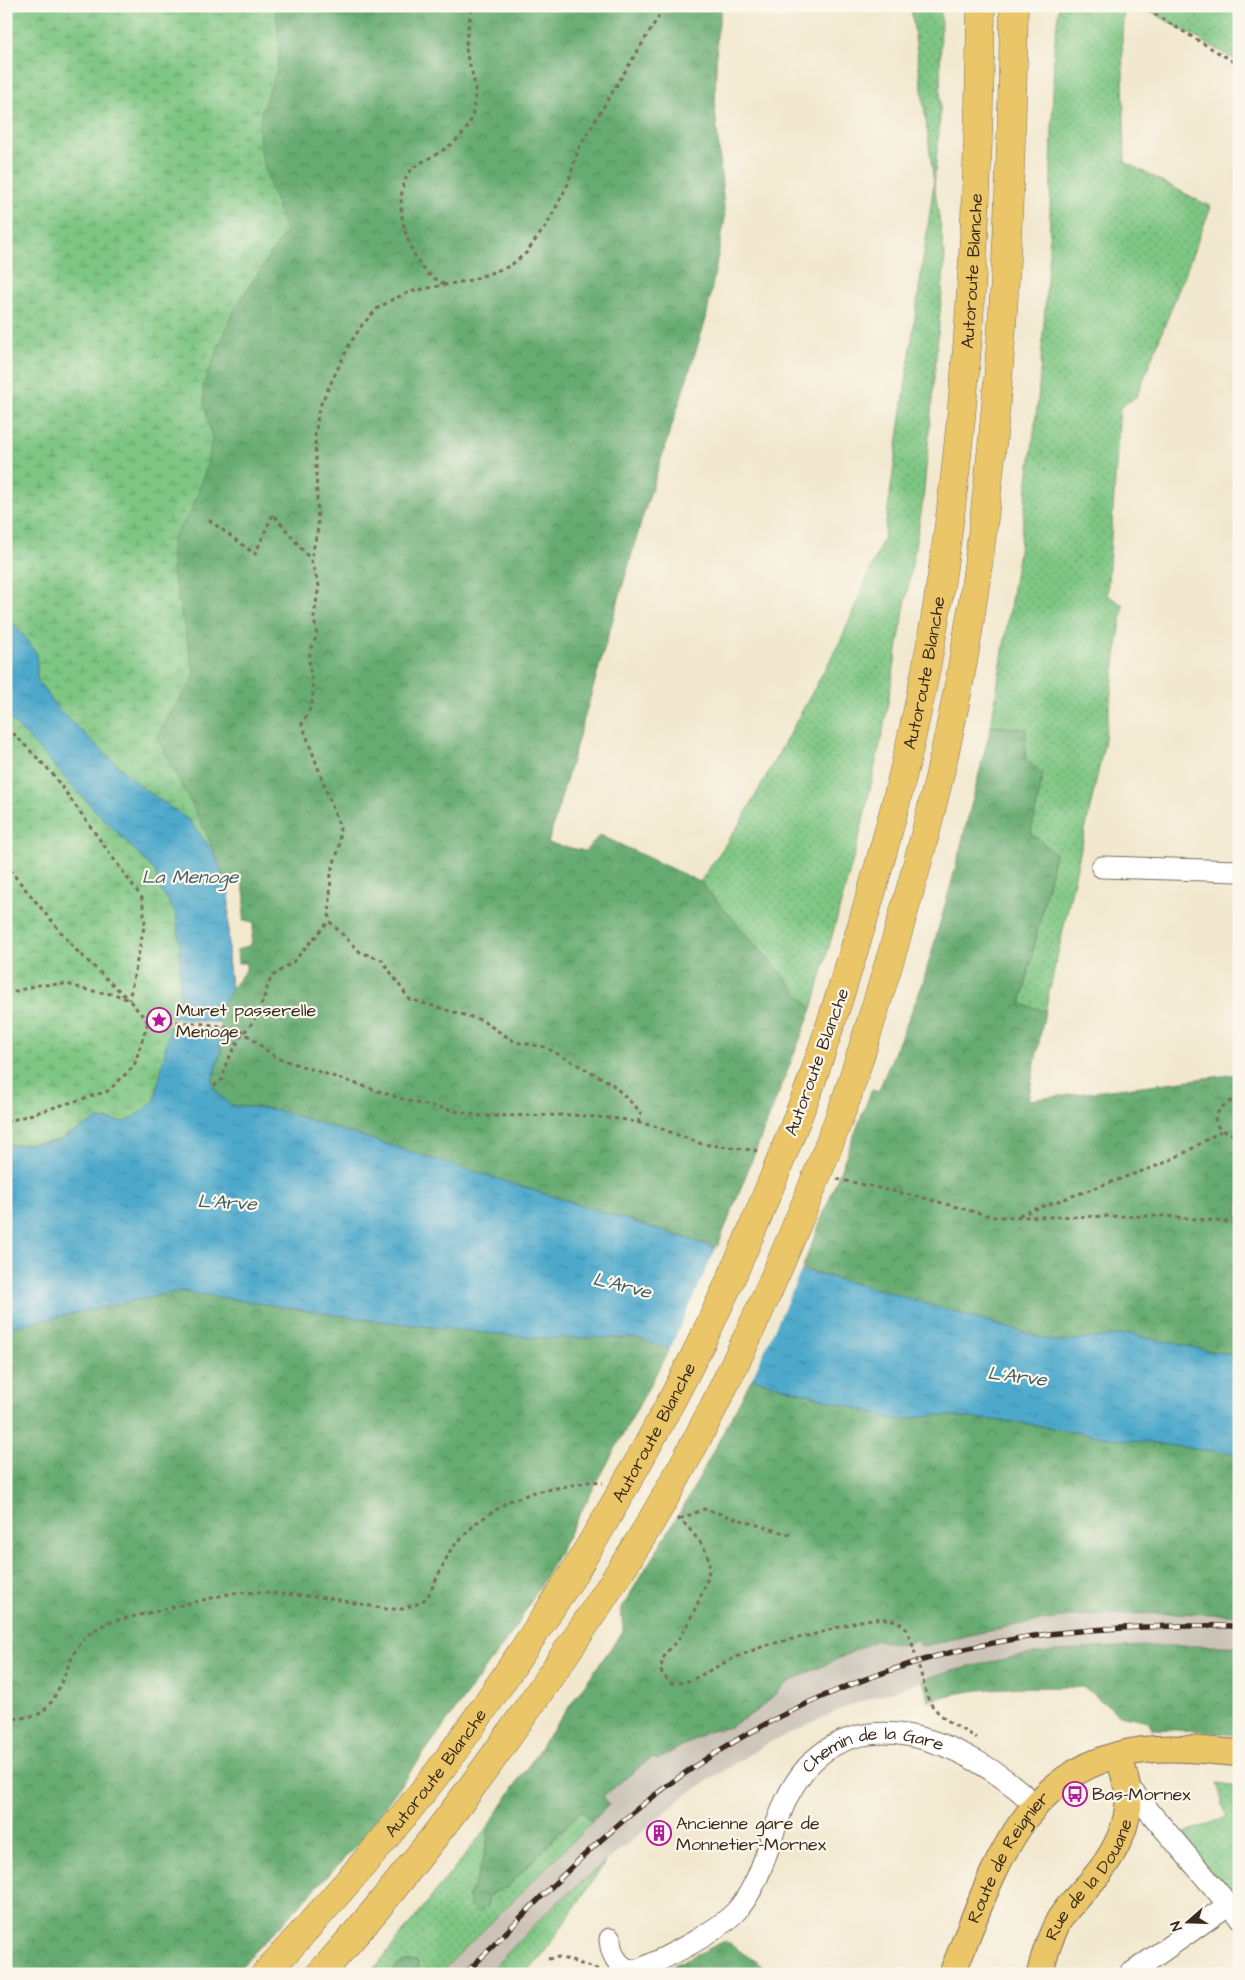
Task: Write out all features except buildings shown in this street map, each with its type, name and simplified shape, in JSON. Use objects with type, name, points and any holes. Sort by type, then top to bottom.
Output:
[{"type":"highway","name":"Autoroute Blanche","points":[[265,1974],[350,1881],[442,1767],[502,1682],[570,1579],[614,1507],[697,1351],[745,1247],[811,1083],[850,969],[895,808],[930,644],[944,564],[963,402],[972,302],[980,113],[982,6]]},
{"type":"highway","name":"Autoroute Blanche","points":[[320,1974],[377,1908],[470,1791],[535,1701],[649,1525],[733,1366],[790,1242],[847,1098],[889,964],[929,819],[965,647],[977,571],[988,484],[1004,310],[1012,123],[1014,6]]},
{"type":"main road","name":"Route de Reignier","points":[[952,1974],[1002,1852],[1019,1824],[1058,1784],[1087,1766],[1119,1755],[1145,1750],[1175,1749],[1239,1754]]},
{"type":"main road","name":"Rue de la Douane","points":[[1040,1974],[1044,1955],[1060,1919],[1099,1872],[1120,1839],[1128,1808],[1126,1784],[1119,1755]]},
{"type":"street","points":[[1102,867],[1239,871]]},
{"type":"street","name":"Chemin de la Gare","points":[[629,1970],[639,1970],[662,1959],[721,1924],[739,1908],[754,1882],[776,1822],[799,1777],[812,1763],[832,1747],[856,1737],[880,1732],[912,1735],[936,1742],[995,1772],[1019,1790],[1035,1806]]},
{"type":"street","points":[[1126,1784],[1234,1911],[1130,1974]]},
{"type":"street","points":[[610,1939],[613,1954],[622,1966],[629,1970]]},
{"type":"path","points":[[445,284],[429,274],[416,256],[403,223],[402,200],[405,178],[413,167],[453,143],[469,124],[474,106],[474,79],[466,54],[467,32],[472,6]]},
{"type":"path","points":[[311,560],[318,528],[315,437],[319,408],[332,377],[353,338],[378,308],[393,299],[445,284],[471,280],[510,266],[526,253],[548,223],[568,184],[579,147],[665,6]]},
{"type":"path","points":[[1140,6],[1239,64]]},
{"type":"path","points":[[209,520],[255,554],[273,514],[311,560],[319,586],[314,616],[317,637],[312,644],[308,662],[312,703],[302,724],[340,828],[339,849],[330,871],[330,921],[293,962],[271,977],[258,1014],[248,1029],[241,1031],[226,1064],[223,1078],[214,1086]]},
{"type":"path","points":[[6,729],[14,734],[51,772],[142,898],[145,922],[129,1000]]},
{"type":"path","points":[[6,862],[13,874],[74,949],[129,1000],[148,1022],[228,1027],[241,1031],[277,1058],[412,1102],[481,1116],[573,1115],[620,1119],[654,1126],[702,1144],[759,1150],[768,1154]]},
{"type":"path","points":[[330,921],[360,952],[382,960],[409,999],[481,1020],[515,1042],[544,1046],[611,1084],[641,1112],[638,1123]]},
{"type":"path","points":[[6,994],[38,985],[67,984],[87,990],[117,995],[129,1000]]},
{"type":"path","points":[[6,1122],[108,1091],[134,1066],[148,1022]]},
{"type":"path","points":[[1239,1097],[1224,1106],[1217,1113],[1217,1125],[1221,1131],[1226,1134],[1239,1135]]},
{"type":"path","points":[[1016,1216],[1162,1164],[1221,1131]]},
{"type":"path","points":[[828,1176],[846,1182],[920,1197],[994,1217],[1164,1216],[1239,1223]]},
{"type":"path","points":[[6,1720],[34,1716],[46,1709],[79,1644],[93,1630],[110,1622],[233,1593],[260,1592],[329,1598],[386,1610],[402,1609],[427,1598],[451,1549],[476,1523],[509,1501],[535,1492],[594,1481]]},
{"type":"path","points":[[680,1519],[704,1509],[794,1536]]},
{"type":"path","points":[[684,1522],[704,1546],[709,1557],[708,1579],[694,1611],[680,1636],[662,1659],[662,1674],[671,1683],[695,1679],[721,1664],[783,1640],[814,1635],[865,1620],[883,1618],[898,1622],[907,1629],[929,1701],[952,1724],[981,1741]]},
{"type":"path","points":[[548,1959],[559,1957],[600,1970],[629,1970]]},
{"type":"shaded area","points":[[1140,1613],[1239,1614],[1239,1646],[1180,1646],[1045,1653],[981,1663],[927,1678],[923,1681],[850,1705],[764,1745],[687,1794],[552,1907],[487,1974],[439,1974],[609,1805],[602,1796],[652,1757],[657,1760],[707,1732],[730,1727],[758,1710],[787,1683],[877,1640],[901,1645],[918,1640],[920,1647],[981,1632],[1042,1622],[1081,1616]]},
{"type":"green space","points":[[6,6],[275,6],[279,53],[277,68],[263,109],[259,135],[266,172],[286,231],[235,308],[203,385],[204,403],[212,438],[208,462],[192,510],[172,538],[172,571],[195,677],[166,719],[157,738],[205,830],[229,890],[228,958],[231,989],[217,1013],[221,1051],[212,1080],[215,1091],[230,1105],[143,1112],[126,1122],[98,1119],[58,1141],[6,1146],[6,728],[11,727],[6,723]]},
{"type":"green space","points":[[11,6],[722,6],[717,35],[715,108],[725,218],[706,319],[642,519],[548,843],[585,851],[600,835],[700,882],[812,1009],[717,1248],[278,1110],[230,1105],[215,1091],[212,1080],[221,1051],[217,1013],[231,989],[246,970],[246,963],[238,963],[237,950],[251,945],[254,922],[243,920],[245,897],[242,881],[235,877],[223,878],[214,853],[145,725],[6,15]]},
{"type":"green space","points":[[911,6],[941,6],[940,118],[934,183]]},
{"type":"green space","points":[[1059,6],[1124,6],[1122,34],[1125,162],[1211,207],[1137,396],[1120,408],[1107,595],[1123,605],[1104,745],[1045,1011],[1021,1005],[1055,854],[1031,833],[1043,775],[1025,759],[1026,729],[991,726],[1020,545],[1038,400],[1049,254],[1054,49]]},
{"type":"green space","points":[[1141,6],[1239,6],[1239,62]]},
{"type":"green space","points":[[934,183],[945,258],[923,501],[883,731],[860,834],[812,1009],[700,882],[742,820],[841,640],[884,537]]},
{"type":"green space","points":[[991,726],[1026,729],[1025,759],[1043,775],[1031,833],[1055,853],[1021,1004],[1045,1011],[1028,1100],[1239,1074],[1239,1357],[1130,1334],[1056,1342],[884,1291],[802,1269],[872,1089],[878,1092],[922,986],[953,877]]},
{"type":"green space","points":[[180,1291],[369,1320],[532,1338],[637,1338],[670,1348],[551,1567],[516,1627],[357,1845],[234,1974],[6,1974],[6,1328]]},
{"type":"green space","points":[[752,1378],[897,1420],[939,1415],[1024,1423],[1110,1438],[1239,1454],[1239,1614],[1141,1614],[1061,1618],[980,1633],[920,1647],[918,1641],[901,1645],[877,1640],[787,1683],[758,1710],[730,1727],[707,1732],[657,1760],[652,1757],[603,1796],[609,1805],[592,1822],[581,1810],[507,1887],[489,1895],[486,1906],[477,1913],[470,1906],[468,1896],[475,1884],[487,1847],[489,1825],[548,1736],[623,1631],[621,1609],[688,1499]]},
{"type":"green space","points":[[1239,1646],[1239,1736],[1201,1731],[1151,1729],[1149,1721],[1119,1715],[1084,1687],[987,1689],[929,1701],[923,1681],[927,1678],[987,1663],[1047,1652],[1119,1647]]},
{"type":"green space","points":[[1217,1784],[1239,1787],[1239,1905],[1179,1835],[1227,1817]]},
{"type":"green space","points":[[582,1810],[592,1822],[439,1974],[370,1974],[489,1825],[482,1862],[468,1896],[488,1903],[489,1895],[507,1887]]},
{"type":"green space","points":[[606,1861],[541,1957],[524,1974],[487,1974],[552,1907]]},
{"type":"green space","points":[[725,1941],[768,1970],[766,1974],[655,1974]]},
{"type":"green space","points":[[412,1961],[418,1963],[417,1974],[392,1974],[399,1964]]},
{"type":"water","points":[[6,613],[37,654],[37,679],[58,709],[140,786],[189,820],[214,853],[229,890],[228,958],[231,989],[217,1013],[221,1051],[212,1080],[215,1091],[230,1105],[278,1110],[717,1248],[884,1291],[1056,1342],[1130,1334],[1239,1357],[1239,1454],[1110,1438],[1024,1423],[939,1415],[897,1420],[752,1378],[637,1338],[532,1338],[369,1320],[180,1291],[6,1328],[6,1146],[58,1141],[98,1119],[126,1122],[143,1111],[155,1099],[172,1019],[180,999],[180,945],[176,913],[162,892],[155,871],[84,799],[6,715]]},
{"type":"pier","points":[[170,1019],[220,1024],[220,1029],[170,1025]]},
{"type":"pier","points":[[717,1246],[803,1267],[751,1380],[669,1351]]},
{"type":"railway","points":[[465,1974],[585,1854],[636,1810],[706,1759],[751,1732],[798,1708],[846,1687],[895,1669],[997,1642],[1049,1634],[1120,1628],[1239,1626]]},
{"type":"place","name":"Muret passerelle Menoge","points":[[159,1020]]},
{"type":"place","name":"Bas-Mornex","points":[[1075,1794]]},
{"type":"place","name":"Ancienne gare de Monnetier-Mornex","points":[[659,1833]]},
{"type":"water label","name":"La Menoge","points":[[190,877]]},
{"type":"water label","name":"L'Arve","points":[[227,1203]]},
{"type":"water label","name":"L'Arve","points":[[622,1286]]},
{"type":"water label","name":"L'Arve","points":[[1017,1377]]}]
